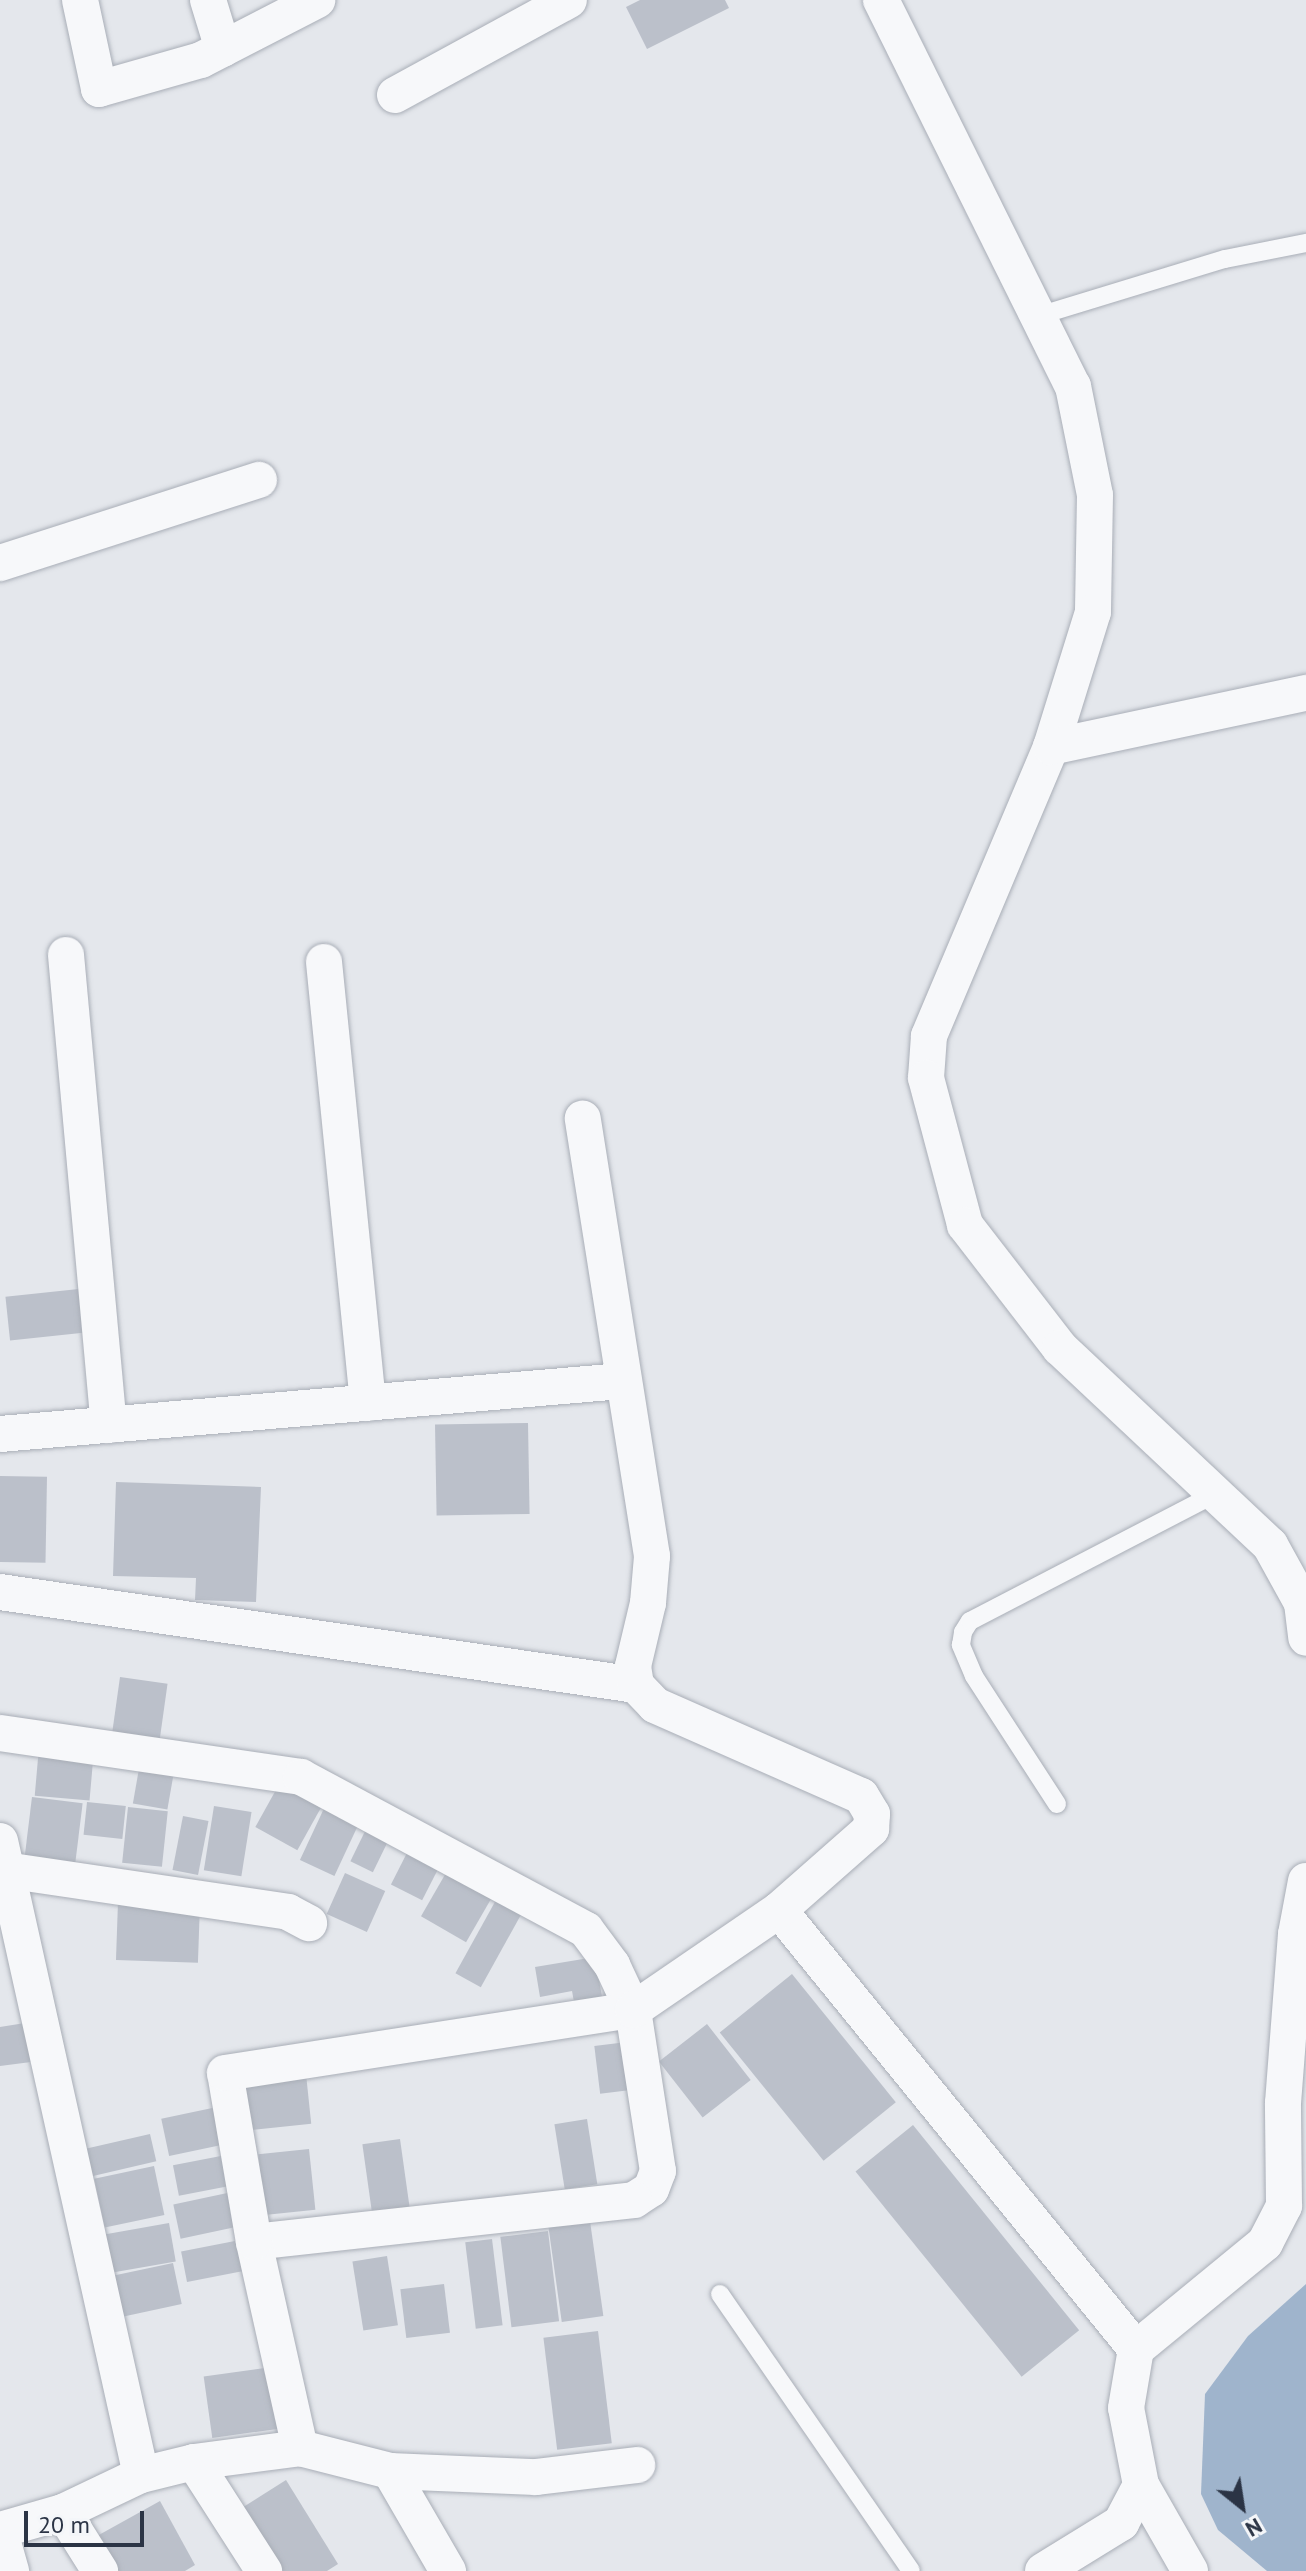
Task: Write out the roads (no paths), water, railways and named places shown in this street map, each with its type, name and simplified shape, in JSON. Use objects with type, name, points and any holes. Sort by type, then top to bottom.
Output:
[{"type":"street","points":[[80,0],[99,89],[223,49],[317,0]]},
{"type":"street","points":[[208,0],[223,49]]},
{"type":"street","points":[[395,95],[569,0]]},
{"type":"street","points":[[881,0],[1073,386],[1095,495],[1093,612],[1051,747],[929,1036],[926,1078],[965,1225],[1060,1348],[1270,1545],[1304,1604],[1306,1638]]},
{"type":"street","points":[[0,563],[259,480]]},
{"type":"street","points":[[1051,747],[1306,693]]},
{"type":"street","points":[[66,955],[109,1425]]},
{"type":"street","points":[[324,962],[368,1403]]},
{"type":"street","points":[[300,2448],[254,2242],[225,2073],[633,2010],[779,1910],[871,1829],[872,1814],[861,1796],[655,1705],[636,1685],[633,1666],[648,1603],[652,1556],[622,1381],[583,1118]]},
{"type":"street","points":[[0,1434],[622,1381]]},
{"type":"street","points":[[0,1592],[636,1685]]},
{"type":"street","points":[[0,1733],[301,1777],[586,1930],[602,1948],[633,2010],[658,2171],[651,2189],[634,2200],[254,2242]]},
{"type":"street","points":[[141,2475],[3,1856],[288,1912],[309,1923]]},
{"type":"street","points":[[1190,2571],[1141,2485],[1126,2408],[1136,2349],[1265,2243],[1284,2206],[1283,2103],[1306,1881]]},
{"type":"street","points":[[779,1910],[1136,2349]]},
{"type":"street","points":[[11,2571],[0,2531],[63,2512],[141,2475],[194,2462],[300,2448],[390,2471],[536,2477],[637,2465]]},
{"type":"street","points":[[194,2462],[264,2571]]},
{"type":"street","points":[[390,2471],[448,2571]]},
{"type":"street","points":[[1043,2571],[1121,2523],[1141,2485]]},
{"type":"street","points":[[63,2512],[100,2571]]},
{"type":"lane","points":[[1038,316],[1225,259],[1306,243]]},
{"type":"lane","points":[[1057,1804],[974,1676],[961,1645],[963,1632],[970,1621],[1215,1494]]},
{"type":"lane","points":[[720,2294],[911,2571]]},
{"type":"water","points":[[1306,2284],[1306,2571],[1267,2571],[1218,2530],[1201,2494],[1205,2394],[1248,2336]]}]
